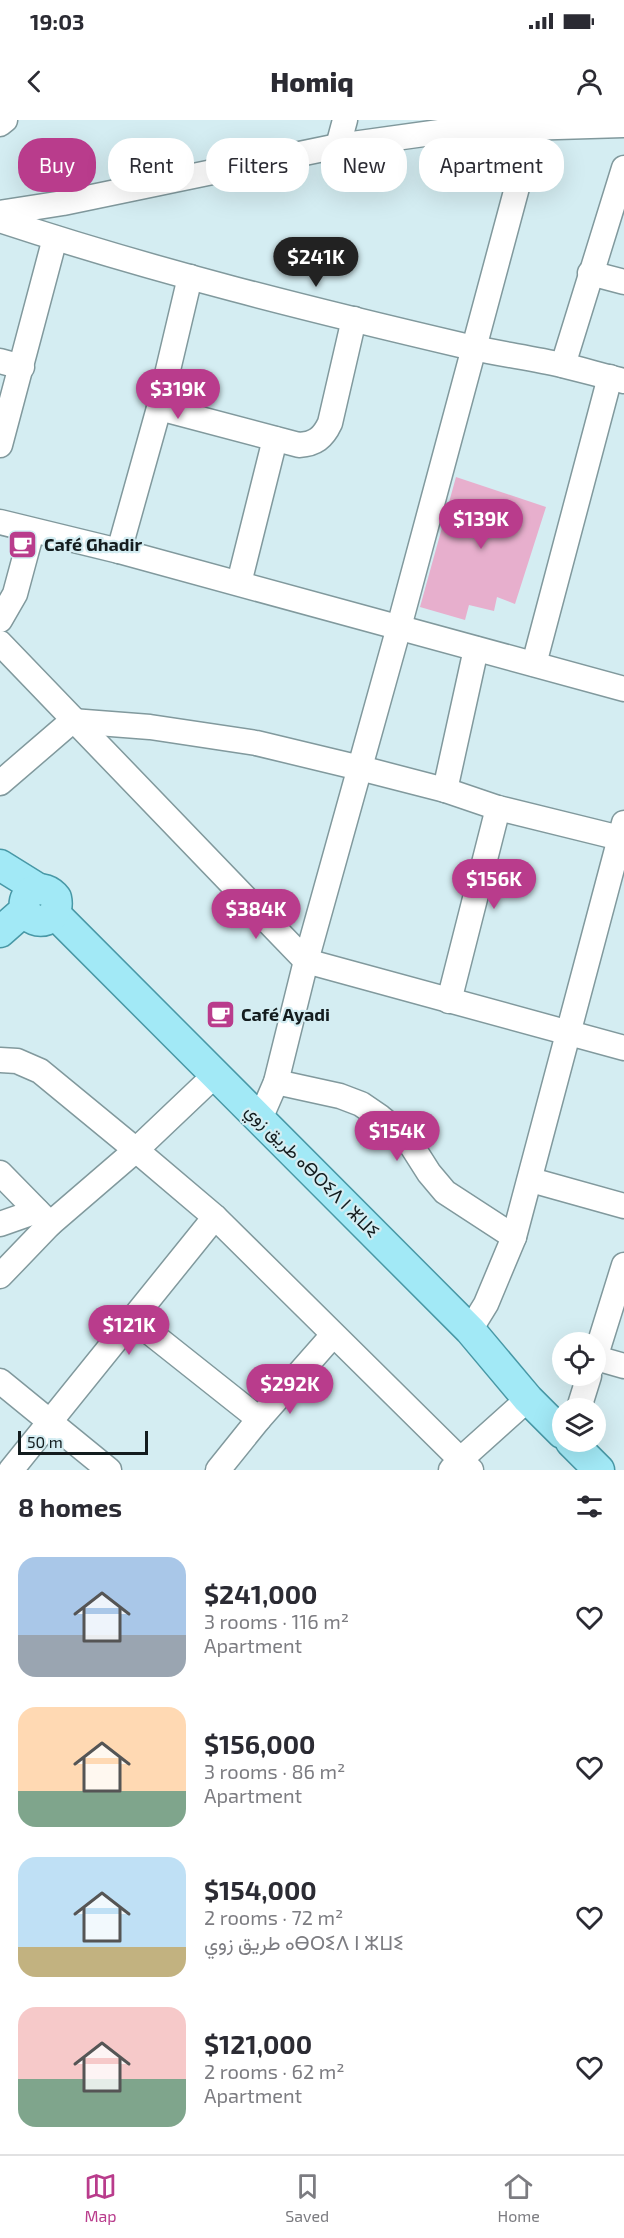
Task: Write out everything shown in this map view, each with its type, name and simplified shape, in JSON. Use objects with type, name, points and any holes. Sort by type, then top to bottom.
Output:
[{"type":"main road","points":[[0,865],[37,907]]},
{"type":"main road","points":[[0,875],[37,907]]},
{"type":"main road","points":[[0,932],[37,907]]},
{"type":"main road","points":[[0,953],[37,907]]},
{"type":"main road","name":"طريق زوي ⴰⴱⵔⵉⴷ ⵏ ⵣⵡⵉ","points":[[37,907],[260,1119],[470,1330],[528,1399],[552,1423]]},
{"type":"main road","points":[[581,1452],[599,1470]]},
{"type":"street","points":[[0,124],[5,120]]},
{"type":"street","points":[[340,138],[345,120]]},
{"type":"street","points":[[396,138],[453,130],[623,123]]},
{"type":"street","points":[[260,1119],[276,1082],[306,962],[533,128]]},
{"type":"street","points":[[0,213],[63,203],[321,150]]},
{"type":"street","points":[[563,365],[590,273],[622,182]]},
{"type":"street","points":[[0,220],[190,277],[472,348],[563,365],[617,379],[534,664]]},
{"type":"street","points":[[0,445],[11,364],[55,238]]},
{"type":"street","points":[[590,273],[624,282]]},
{"type":"street","points":[[119,551],[159,408],[190,277]]},
{"type":"street","points":[[159,408],[299,445],[309,444],[325,434],[330,423],[354,319]]},
{"type":"street","points":[[239,583],[275,439]]},
{"type":"street","points":[[0,522],[119,551],[624,688]]},
{"type":"street","points":[[0,620],[15,594],[32,531]]},
{"type":"street","points":[[0,643],[72,721],[306,962],[624,1048]]},
{"type":"street","points":[[444,790],[476,649]]},
{"type":"street","points":[[0,783],[72,721],[150,727],[256,743],[444,790],[498,808],[622,831],[514,1237],[486,1304],[470,1330]]},
{"type":"street","points":[[449,1001],[498,808]]},
{"type":"street","points":[[0,1060],[17,1061],[40,1071],[215,1217],[460,1466],[528,1399]]},
{"type":"street","points":[[0,1276],[44,1218],[136,1150],[215,1075]]},
{"type":"street","points":[[276,1082],[340,1096],[361,1104],[380,1116],[408,1140],[429,1173],[445,1191],[514,1237]]},
{"type":"street","points":[[0,1173],[44,1218]]},
{"type":"street","points":[[531,1180],[624,1206]]},
{"type":"street","points":[[11,1470],[215,1217]]},
{"type":"street","points":[[0,1224],[44,1218]]},
{"type":"street","points":[[603,1332],[624,1265]]},
{"type":"street","points":[[133,1319],[259,1419]]},
{"type":"street","points":[[218,1470],[259,1419],[333,1335]]},
{"type":"street","points":[[606,1360],[624,1366]]},
{"type":"street","points":[[0,1381],[109,1470]]},
{"type":"building","points":[[456,477],[546,507],[515,604],[497,597],[494,611],[469,605],[465,620],[420,607]]},
{"type":"place","name":"Café Ghadir","points":[[23,545]]},
{"type":"place","name":"Café Ayadi","points":[[220,1015]]}]
